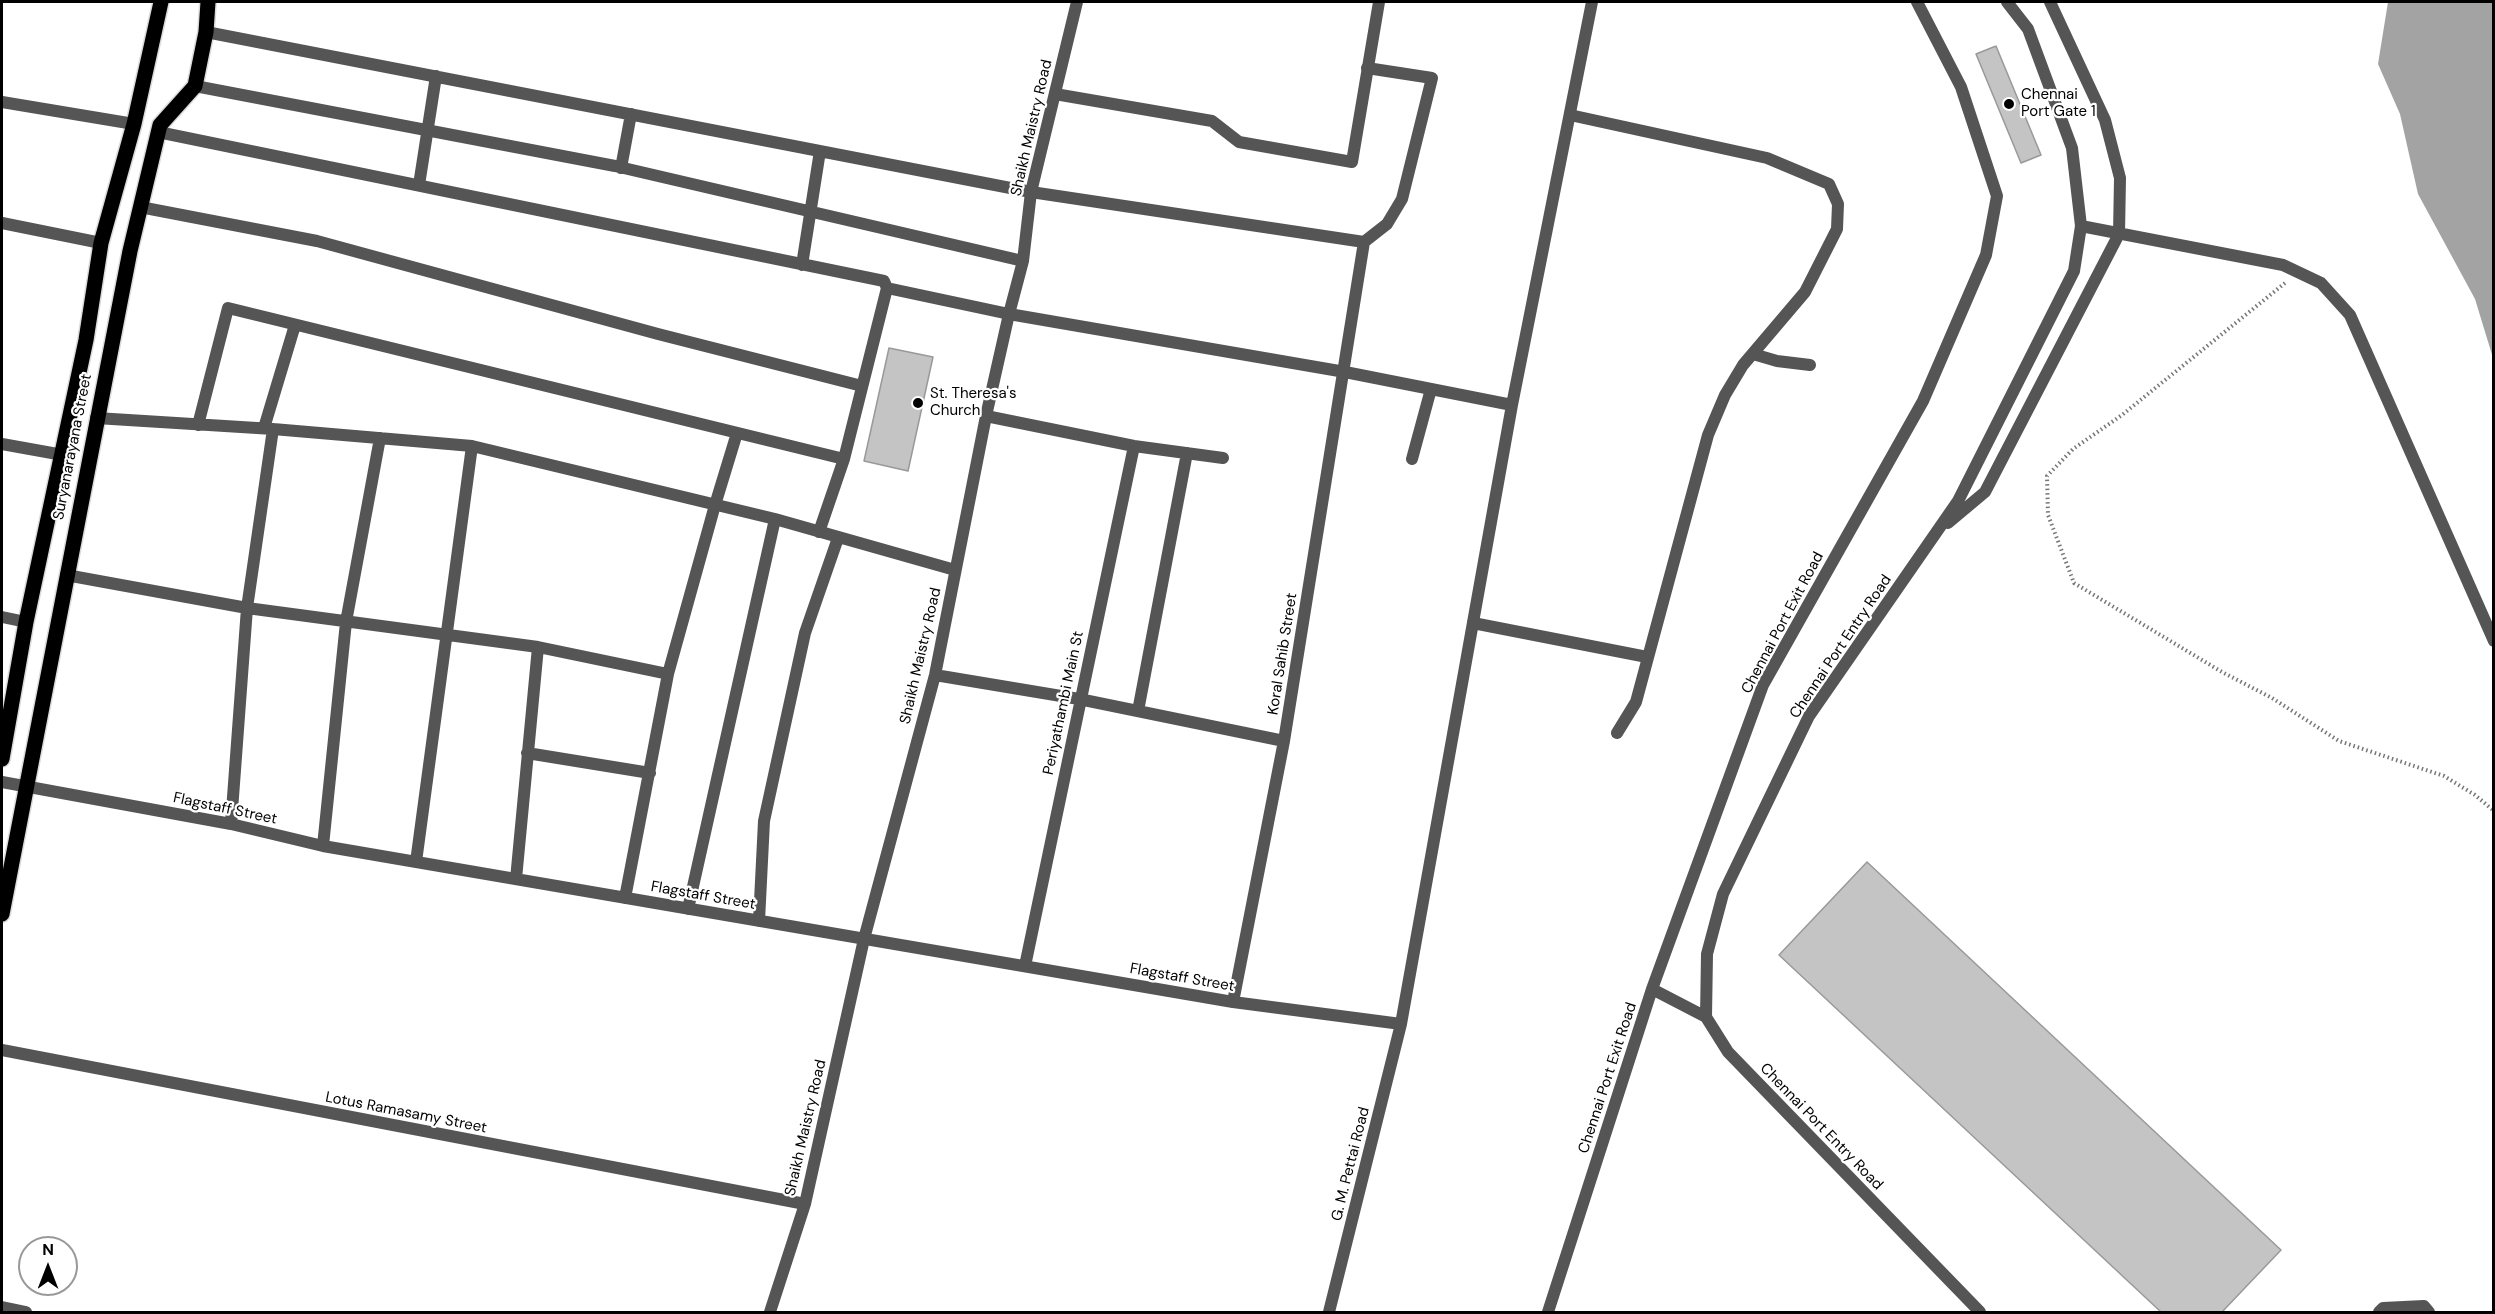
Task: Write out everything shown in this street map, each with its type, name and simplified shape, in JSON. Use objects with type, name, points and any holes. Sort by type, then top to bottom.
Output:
[{"type":"main road","name":"Suryanarayana Street","points":[[2,759],[26,622],[63,455],[101,243],[134,124],[161,2]]},
{"type":"main road","points":[[195,86],[206,32],[208,2]]},
{"type":"main road","name":"Suryanarayana Street","points":[[2,914],[28,788],[96,418],[140,207],[160,125],[195,86]]},
{"type":"street","name":"Shaikh Maistry Road","points":[[771,1312],[805,1204],[864,939],[935,675],[986,416],[1008,314],[1023,261],[1031,192],[1077,2]]},
{"type":"street","points":[[1054,94],[1212,121],[1239,142],[1352,162],[1379,2]]},
{"type":"street","name":"G. M. Pettai Road","points":[[1329,1312],[1401,1024],[1512,405],[1592,2]]},
{"type":"street","name":"Chennai Port Exit Road","points":[[1548,1312],[1652,989],[1763,685],[1923,401],[1986,255],[1997,196],[1968,114],[1961,87],[1917,2]]},
{"type":"street","name":"Chennai Port Entry Road","points":[[1980,1312],[1728,1052],[1706,1017],[1707,954],[1723,894],[1809,716],[1958,501],[2074,271],[2081,226],[2072,148],[2028,29],[2007,2]]},
{"type":"street","points":[[1936,534],[1985,492],[2119,234],[2120,178],[2105,120],[2050,2]]},
{"type":"street","points":[[206,32],[1031,192],[1364,242],[1387,224],[1402,199],[1432,78],[1367,68]]},
{"type":"street","points":[[419,185],[436,76]]},
{"type":"street","points":[[195,86],[621,168],[1023,261]]},
{"type":"street","points":[[2,102],[134,124]]},
{"type":"street","points":[[621,168],[631,114]]},
{"type":"street","points":[[1570,115],[1767,158],[1829,184],[1838,204],[1838,229],[1805,292],[1743,365],[1725,394],[1708,435],[1636,702],[1617,733]]},
{"type":"street","points":[[158,132],[884,281],[887,288],[844,459],[819,532]]},
{"type":"street","points":[[802,265],[820,151]]},
{"type":"street","points":[[140,207],[317,241],[658,334],[862,386]]},
{"type":"street","points":[[2,223],[101,243]]},
{"type":"street","points":[[2081,226],[2283,265],[2321,283],[2350,315],[2493,640]]},
{"type":"street","name":"Koral Sahib Street","points":[[1233,1002],[1284,741],[1345,372],[1364,242]]},
{"type":"street","points":[[887,288],[1008,314],[1345,372],[1512,405]]},
{"type":"street","points":[[198,425],[228,308],[844,459]]},
{"type":"street","points":[[231,824],[247,608],[269,428],[295,325]]},
{"type":"street","points":[[1753,354],[1777,361],[1810,365]]},
{"type":"street","points":[[1412,459],[1431,389]]},
{"type":"street","points":[[986,416],[1134,446],[1223,458]]},
{"type":"street","points":[[96,418],[269,428],[472,446],[775,519],[955,570]]},
{"type":"street","points":[[625,898],[668,674],[737,433]]},
{"type":"street","points":[[323,846],[346,622],[380,438]]},
{"type":"street","points":[[2,444],[63,455]]},
{"type":"street","points":[[416,862],[472,446]]},
{"type":"street","name":"Periyathambi Main St","points":[[1025,966],[1079,699],[1134,446]]},
{"type":"street","points":[[1138,711],[1187,453]]},
{"type":"street","points":[[688,909],[775,519]]},
{"type":"street","points":[[759,921],[764,820],[805,633],[838,538]]},
{"type":"street","points":[[66,575],[247,608],[538,647],[668,674]]},
{"type":"street","points":[[2,617],[26,622]]},
{"type":"street","points":[[1473,623],[1647,657]]},
{"type":"street","points":[[516,879],[538,647]]},
{"type":"street","points":[[935,675],[1079,699],[1284,741]]},
{"type":"street","points":[[527,753],[650,772]]},
{"type":"street","name":"Flagstaff Street","points":[[2,782],[231,824],[323,846],[1233,1002],[1401,1024]]},
{"type":"street","points":[[1652,989],[1706,1017]]},
{"type":"street","name":"Lotus Ramasamy Street","points":[[2,1050],[805,1204]]},
{"type":"street","points":[[2379,1312],[2383,1308],[2424,1306],[2429,1312]]},
{"type":"street","points":[[2,1307],[26,1312]]},
{"type":"path","points":[[2298,272],[2122,415],[2073,449],[2047,476],[2048,515],[2074,583],[2102,602],[2272,698],[2339,741],[2444,776],[2475,795],[2493,811]]},
{"type":"shaded area","points":[[2388,2],[2493,2],[2493,358],[2475,299],[2418,194],[2400,114],[2378,64]]},
{"type":"building","name":"Chennai Port Gate 1","points":[[1996,46],[2041,155],[2021,163],[1976,54]]},
{"type":"building","points":[[889,348],[933,357],[908,471],[864,461]]},
{"type":"building","points":[[1867,862],[2281,1250],[2222,1312],[2161,1312],[1779,955]]},
{"type":"place","name":"Chennai Port Gate 1","points":[[2009,104]]},
{"type":"place","name":"St. Theresa's Church","points":[[918,403]]}]
